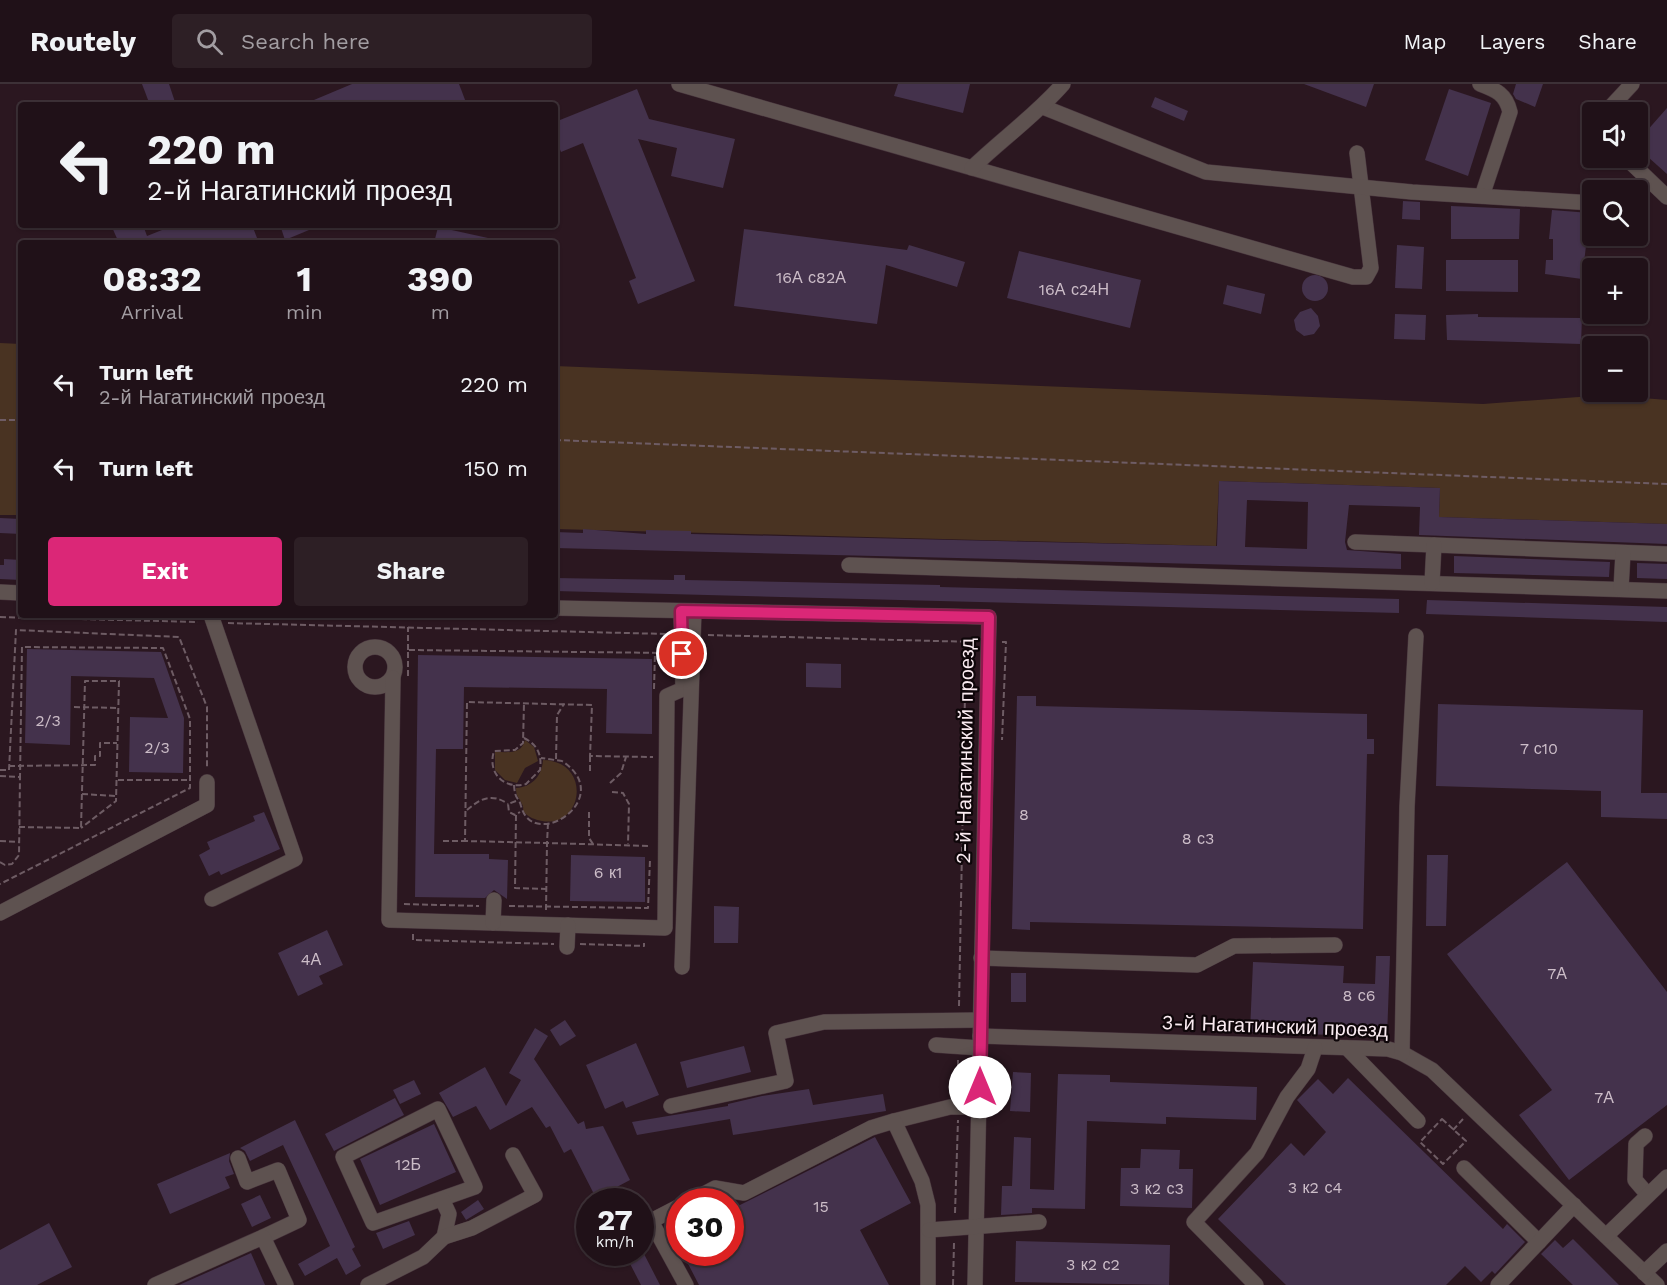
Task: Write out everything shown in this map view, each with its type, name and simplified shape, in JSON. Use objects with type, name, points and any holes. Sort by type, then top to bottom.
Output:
[{"type":"street","points":[[679,84],[1353,277],[1366,277],[1371,268],[1357,153]]},
{"type":"street","points":[[972,168],[1007,134],[1043,107],[1063,84]]},
{"type":"street","points":[[1480,84],[1497,91],[1508,101],[1510,112],[1482,196]]},
{"type":"street","points":[[1615,102],[1632,84]]},
{"type":"street","points":[[1043,107],[1206,172],[1582,202]]},
{"type":"street","points":[[1637,168],[1667,196]]},
{"type":"street","points":[[1355,542],[1667,554]]},
{"type":"street","points":[[1432,583],[1434,545]]},
{"type":"street","points":[[1621,589],[1623,553]]},
{"type":"street","points":[[849,565],[1667,591]]},
{"type":"street","points":[[0,592],[18,593]]},
{"type":"street","name":"2-й Нагатинский проезд","points":[[558,608],[989,617],[975,1285]]},
{"type":"street","points":[[682,967],[688,611]]},
{"type":"street","points":[[212,619],[295,859],[212,899]]},
{"type":"street","points":[[392,704],[377,688],[365,686],[355,671],[356,659],[364,650],[376,647],[389,652],[395,664],[392,704],[388,920],[664,928],[667,696],[683,689],[682,654],[687,634]]},
{"type":"street","points":[[1402,1053],[1407,807],[1416,636]]},
{"type":"street","points":[[377,688],[393,678]]},
{"type":"street","points":[[0,913],[207,805],[207,782]]},
{"type":"street","points":[[493,923],[494,903]]},
{"type":"street","points":[[567,947],[568,925]]},
{"type":"street","points":[[981,958],[1197,965],[1234,946],[1335,945]]},
{"type":"street","points":[[672,1106],[786,1081],[776,1033],[824,1022],[980,1020]]},
{"type":"street","name":"3-й Нагатинский проезд","points":[[936,1045],[958,1046],[980,1042],[1347,1048],[1388,1049],[1402,1053],[1432,1070],[1657,1285]]},
{"type":"street","points":[[1256,1285],[1194,1222],[1257,1153],[1287,1097],[1308,1070],[1315,1048]]},
{"type":"street","points":[[1347,1048],[1418,1121]]},
{"type":"street","points":[[744,1193],[871,1128],[958,1107],[980,1107]]},
{"type":"street","points":[[438,1109],[475,1187],[442,1199],[373,1223],[343,1157],[438,1109]]},
{"type":"street","points":[[894,1121],[922,1181],[928,1205],[928,1285]]},
{"type":"street","points":[[1645,1136],[1636,1143],[1635,1180],[1648,1195]]},
{"type":"street","points":[[368,1285],[423,1257],[444,1237],[472,1228],[535,1195],[513,1155]]},
{"type":"street","points":[[155,1285],[299,1220],[278,1170],[247,1182],[238,1158]]},
{"type":"street","points":[[1464,1168],[1539,1242]]},
{"type":"street","points":[[1606,1236],[1667,1177]]},
{"type":"street","points":[[442,1199],[450,1214],[444,1237]]},
{"type":"street","points":[[1498,1285],[1574,1205]]},
{"type":"street","points":[[666,1213],[651,1221],[666,1248]]},
{"type":"street","points":[[929,1230],[1039,1222]]},
{"type":"street","points":[[263,1237],[286,1285]]},
{"type":"street","points":[[1644,1273],[1667,1251]]},
{"type":"street","points":[[676,1266],[686,1285]]},
{"type":"path","points":[[0,420],[18,420]]},
{"type":"path","points":[[558,440],[1667,484]]},
{"type":"path","points":[[0,617],[18,617]]},
{"type":"path","points":[[106,618],[212,619],[408,627],[1006,642],[1002,746]]},
{"type":"path","points":[[408,627],[408,682]]},
{"type":"path","points":[[0,770],[9,770],[15,630],[179,637],[207,707],[207,782]]},
{"type":"path","points":[[959,1021],[966,641]]},
{"type":"path","points":[[0,862],[5,865],[12,864],[19,855],[22,647],[164,648],[190,718],[190,788],[0,884]]},
{"type":"path","points":[[408,650],[682,654]]},
{"type":"path","points":[[19,827],[81,828],[116,801],[119,681],[85,681],[81,828]]},
{"type":"path","points":[[465,841],[467,702],[592,705],[590,771]]},
{"type":"path","points":[[524,703],[524,738],[515,750],[494,751],[492,757],[496,775],[506,783],[526,784],[536,776],[540,758],[537,748],[524,738]]},
{"type":"path","points":[[556,759],[557,715],[564,704]]},
{"type":"path","points":[[74,707],[118,708]]},
{"type":"path","points":[[9,766],[95,765],[95,756],[100,756],[100,743],[117,743]]},
{"type":"path","points":[[590,756],[653,757]]},
{"type":"path","points":[[610,783],[621,773],[626,757]]},
{"type":"path","points":[[516,801],[521,804],[521,811],[529,818],[548,824],[568,816],[574,810],[580,795],[580,787],[574,771],[556,759],[540,758]]},
{"type":"path","points":[[0,777],[20,777]]},
{"type":"path","points":[[117,780],[190,780]]},
{"type":"path","points":[[514,785],[516,801]]},
{"type":"path","points":[[612,792],[622,793],[629,804],[628,844]]},
{"type":"path","points":[[82,794],[116,796]]},
{"type":"path","points":[[466,812],[488,797],[495,797],[508,804],[516,801]]},
{"type":"path","points":[[508,804],[508,812],[516,815]]},
{"type":"path","points":[[516,815],[521,811]]},
{"type":"path","points":[[589,812],[589,838],[593,844]]},
{"type":"path","points":[[516,815],[515,888],[546,889]]},
{"type":"path","points":[[545,944],[548,824]]},
{"type":"path","points":[[0,841],[19,842]]},
{"type":"path","points":[[404,900],[404,904],[494,903],[648,908],[650,845],[443,841]]},
{"type":"path","points":[[953,1285],[958,1046]]},
{"type":"path","points":[[1442,1119],[1454,1130],[1466,1142],[1443,1164],[1420,1142],[1442,1119]]},
{"type":"path","points":[[1454,1130],[1463,1119]]},
{"type":"shaded area","points":[[0,343],[18,344],[18,515],[0,515]]},
{"type":"shaded area","points":[[558,366],[1483,404],[1582,397],[1582,402],[1648,402],[1648,398],[1667,400],[1667,524],[1439,517],[1440,488],[1219,481],[1216,546],[558,529]]},
{"type":"shaded area","points":[[525,740],[534,747],[538,761],[525,768],[517,783],[505,780],[495,770],[495,752],[517,750]]},
{"type":"shaded area","points":[[543,760],[559,763],[569,771],[575,782],[577,794],[574,805],[567,815],[556,820],[542,821],[528,816],[523,810],[517,793],[516,788],[535,780],[541,771]]},
{"type":"building","points":[[142,84],[169,84],[175,102],[149,102]]},
{"type":"building","points":[[352,84],[459,84],[466,102],[309,102]]},
{"type":"building","points":[[898,84],[970,84],[963,113],[894,96]]},
{"type":"building","points":[[1304,84],[1374,84],[1366,107]]},
{"type":"building","points":[[1516,84],[1543,84],[1535,107],[1516,99],[1513,94]]},
{"type":"building","points":[[637,89],[649,119],[735,139],[723,188],[671,176],[677,148],[638,139],[695,281],[638,304],[629,281],[636,278],[583,143],[561,152],[558,144],[558,121]]},
{"type":"building","points":[[1449,89],[1491,103],[1468,176],[1425,160]]},
{"type":"building","points":[[1155,97],[1188,111],[1184,121],[1151,107]]},
{"type":"building","points":[[1667,108],[1667,174],[1648,157],[1648,130]]},
{"type":"building","points":[[1403,201],[1420,202],[1420,220],[1402,219]]},
{"type":"building","points":[[1451,206],[1520,209],[1519,239],[1451,239]]},
{"type":"building","points":[[1552,210],[1582,212],[1582,246],[1586,246],[1585,258],[1582,258],[1582,279],[1545,274],[1546,260],[1553,260],[1553,239],[1549,239]]},
{"type":"building","points":[[112,228],[144,228],[147,236],[167,228],[253,228],[258,240],[118,240]]},
{"type":"building","points":[[281,228],[314,228],[285,240]]},
{"type":"building","points":[[438,228],[488,238],[488,240],[435,240]]},
{"type":"building","points":[[744,229],[907,250],[909,245],[965,262],[957,287],[886,265],[877,324],[734,306]]},
{"type":"building","points":[[1397,245],[1424,247],[1422,289],[1395,288]]},
{"type":"building","points":[[1019,251],[1141,280],[1130,328],[1007,298]]},
{"type":"building","points":[[1446,260],[1518,260],[1518,292],[1446,291]]},
{"type":"building","points":[[1315,275],[1324,279],[1328,288],[1324,297],[1315,301],[1306,297],[1302,288],[1306,279]]},
{"type":"building","points":[[1227,285],[1265,294],[1261,314],[1223,304]]},
{"type":"building","points":[[1311,308],[1318,316],[1320,326],[1314,334],[1304,336],[1296,330],[1294,320],[1300,312]]},
{"type":"building","points":[[1395,314],[1426,315],[1425,340],[1394,339]]},
{"type":"building","points":[[1446,315],[1582,318],[1581,344],[1447,340]]},
{"type":"building","points":[[1219,481],[1440,488],[1439,517],[1667,524],[1667,544],[1419,535],[1420,507],[1349,505],[1345,542],[1347,550],[1401,554],[1401,569],[558,548],[558,532],[583,533],[583,529],[646,534],[646,530],[691,531],[691,534],[1217,546]],"holes":[[[1247,500],[1308,502],[1307,549],[1245,547]]]},
{"type":"building","points":[[0,518],[18,519],[18,534],[0,533]]},
{"type":"building","points":[[1454,556],[1610,562],[1609,577],[1454,573]]},
{"type":"building","points":[[4,559],[18,560],[18,580],[0,579],[0,565],[4,565]]},
{"type":"building","points":[[1637,563],[1667,564],[1667,579],[1637,578]]},
{"type":"building","points":[[674,575],[685,575],[685,580],[1399,599],[1399,613],[558,591],[558,578],[674,580]]},
{"type":"building","points":[[1427,600],[1667,607],[1667,622],[1426,614]]},
{"type":"building","points":[[27,649],[161,652],[184,718],[183,773],[129,772],[130,717],[168,718],[154,678],[71,676],[70,745],[25,743]]},
{"type":"building","points":[[418,655],[652,659],[652,734],[606,733],[607,689],[464,687],[463,749],[436,749],[434,854],[489,854],[489,859],[508,860],[507,899],[494,890],[485,898],[415,897]]},
{"type":"building","points":[[806,663],[841,664],[841,688],[806,687]]},
{"type":"building","points":[[1017,696],[1036,696],[1036,706],[1367,714],[1367,739],[1374,739],[1374,754],[1367,754],[1363,929],[1030,922],[1030,930],[1012,929]]},
{"type":"building","points":[[1438,704],[1643,710],[1641,793],[1667,793],[1667,819],[1601,817],[1601,791],[1436,786]]},
{"type":"building","points":[[264,812],[280,849],[221,875],[219,871],[209,876],[199,855],[210,849],[207,842],[255,821],[253,816]]},
{"type":"building","points":[[571,855],[645,857],[645,902],[570,901]]},
{"type":"building","points":[[1427,855],[1448,855],[1446,926],[1426,926]]},
{"type":"building","points":[[1567,862],[1667,992],[1667,1105],[1569,1180],[1519,1115],[1552,1090],[1447,954]]},
{"type":"building","points":[[714,906],[739,907],[738,943],[714,943]]},
{"type":"building","points":[[327,930],[343,965],[319,976],[323,984],[298,996],[278,953]]},
{"type":"building","points":[[1376,956],[1390,956],[1387,1037],[1250,1032],[1253,962],[1344,966],[1343,983],[1375,984]]},
{"type":"building","points":[[1011,973],[1026,973],[1026,1002],[1011,1002]]},
{"type":"building","points":[[565,1020],[576,1036],[560,1046],[550,1030]]},
{"type":"building","points":[[535,1028],[548,1036],[534,1059],[578,1124],[584,1121],[586,1129],[603,1126],[630,1180],[615,1188],[591,1188],[571,1149],[564,1153],[550,1126],[546,1128],[532,1107],[490,1130],[476,1106],[453,1117],[439,1093],[485,1067],[506,1106],[521,1080],[509,1073]]},
{"type":"building","points":[[636,1043],[659,1095],[626,1108],[623,1101],[605,1109],[586,1065]]},
{"type":"building","points":[[744,1046],[751,1072],[687,1088],[680,1062]]},
{"type":"building","points":[[1013,1072],[1031,1073],[1030,1112],[1010,1111]]},
{"type":"building","points":[[1058,1074],[1110,1075],[1110,1082],[1257,1087],[1256,1120],[1166,1117],[1166,1124],[1087,1121],[1085,1209],[1032,1208],[1032,1213],[1001,1215],[1002,1186],[1012,1186],[1014,1137],[1031,1138],[1030,1189],[1054,1190]]},
{"type":"building","points":[[1348,1078],[1503,1229],[1507,1224],[1525,1242],[1495,1274],[1492,1271],[1481,1282],[1465,1266],[1446,1285],[1286,1285],[1218,1219],[1291,1143],[1304,1156],[1326,1132],[1297,1100],[1318,1079],[1333,1094]]},
{"type":"building","points":[[414,1080],[421,1094],[400,1104],[393,1090]]},
{"type":"building","points":[[809,1089],[813,1105],[883,1094],[886,1111],[733,1135],[730,1119],[637,1135],[632,1122],[728,1106],[728,1104],[762,1096]]},
{"type":"building","points":[[395,1098],[404,1115],[334,1151],[325,1134]]},
{"type":"building","points":[[295,1120],[355,1247],[352,1249],[361,1266],[346,1275],[337,1258],[305,1276],[298,1264],[330,1246],[283,1145],[250,1161],[245,1151],[240,1148]]},
{"type":"building","points":[[434,1124],[456,1172],[380,1205],[360,1159]]},
{"type":"building","points":[[875,1137],[911,1203],[860,1230],[889,1285],[699,1285],[689,1266],[744,1266],[744,1203]]},
{"type":"building","points":[[1141,1149],[1180,1150],[1179,1169],[1193,1169],[1192,1208],[1120,1206],[1121,1168],[1140,1168]]},
{"type":"building","points":[[230,1153],[229,1161],[234,1174],[225,1177],[230,1188],[170,1214],[157,1184]]},
{"type":"building","points":[[260,1195],[271,1218],[252,1227],[241,1204]]},
{"type":"building","points":[[478,1200],[484,1209],[466,1220],[461,1212]]},
{"type":"building","points":[[409,1221],[415,1235],[383,1249],[376,1233]]},
{"type":"building","points":[[49,1223],[72,1267],[37,1285],[0,1285],[0,1250]]},
{"type":"building","points":[[1573,1239],[1619,1285],[1573,1285],[1541,1254],[1555,1240],[1563,1248]]},
{"type":"building","points":[[1016,1241],[1170,1245],[1169,1285],[1015,1282]]},
{"type":"building","points":[[251,1253],[265,1285],[179,1285]]},
{"type":"building","points":[[631,1266],[650,1266],[660,1285],[641,1285]]},
{"type":"route","points":[[682,654],[681,611],[989,617],[980,1087]]}]
